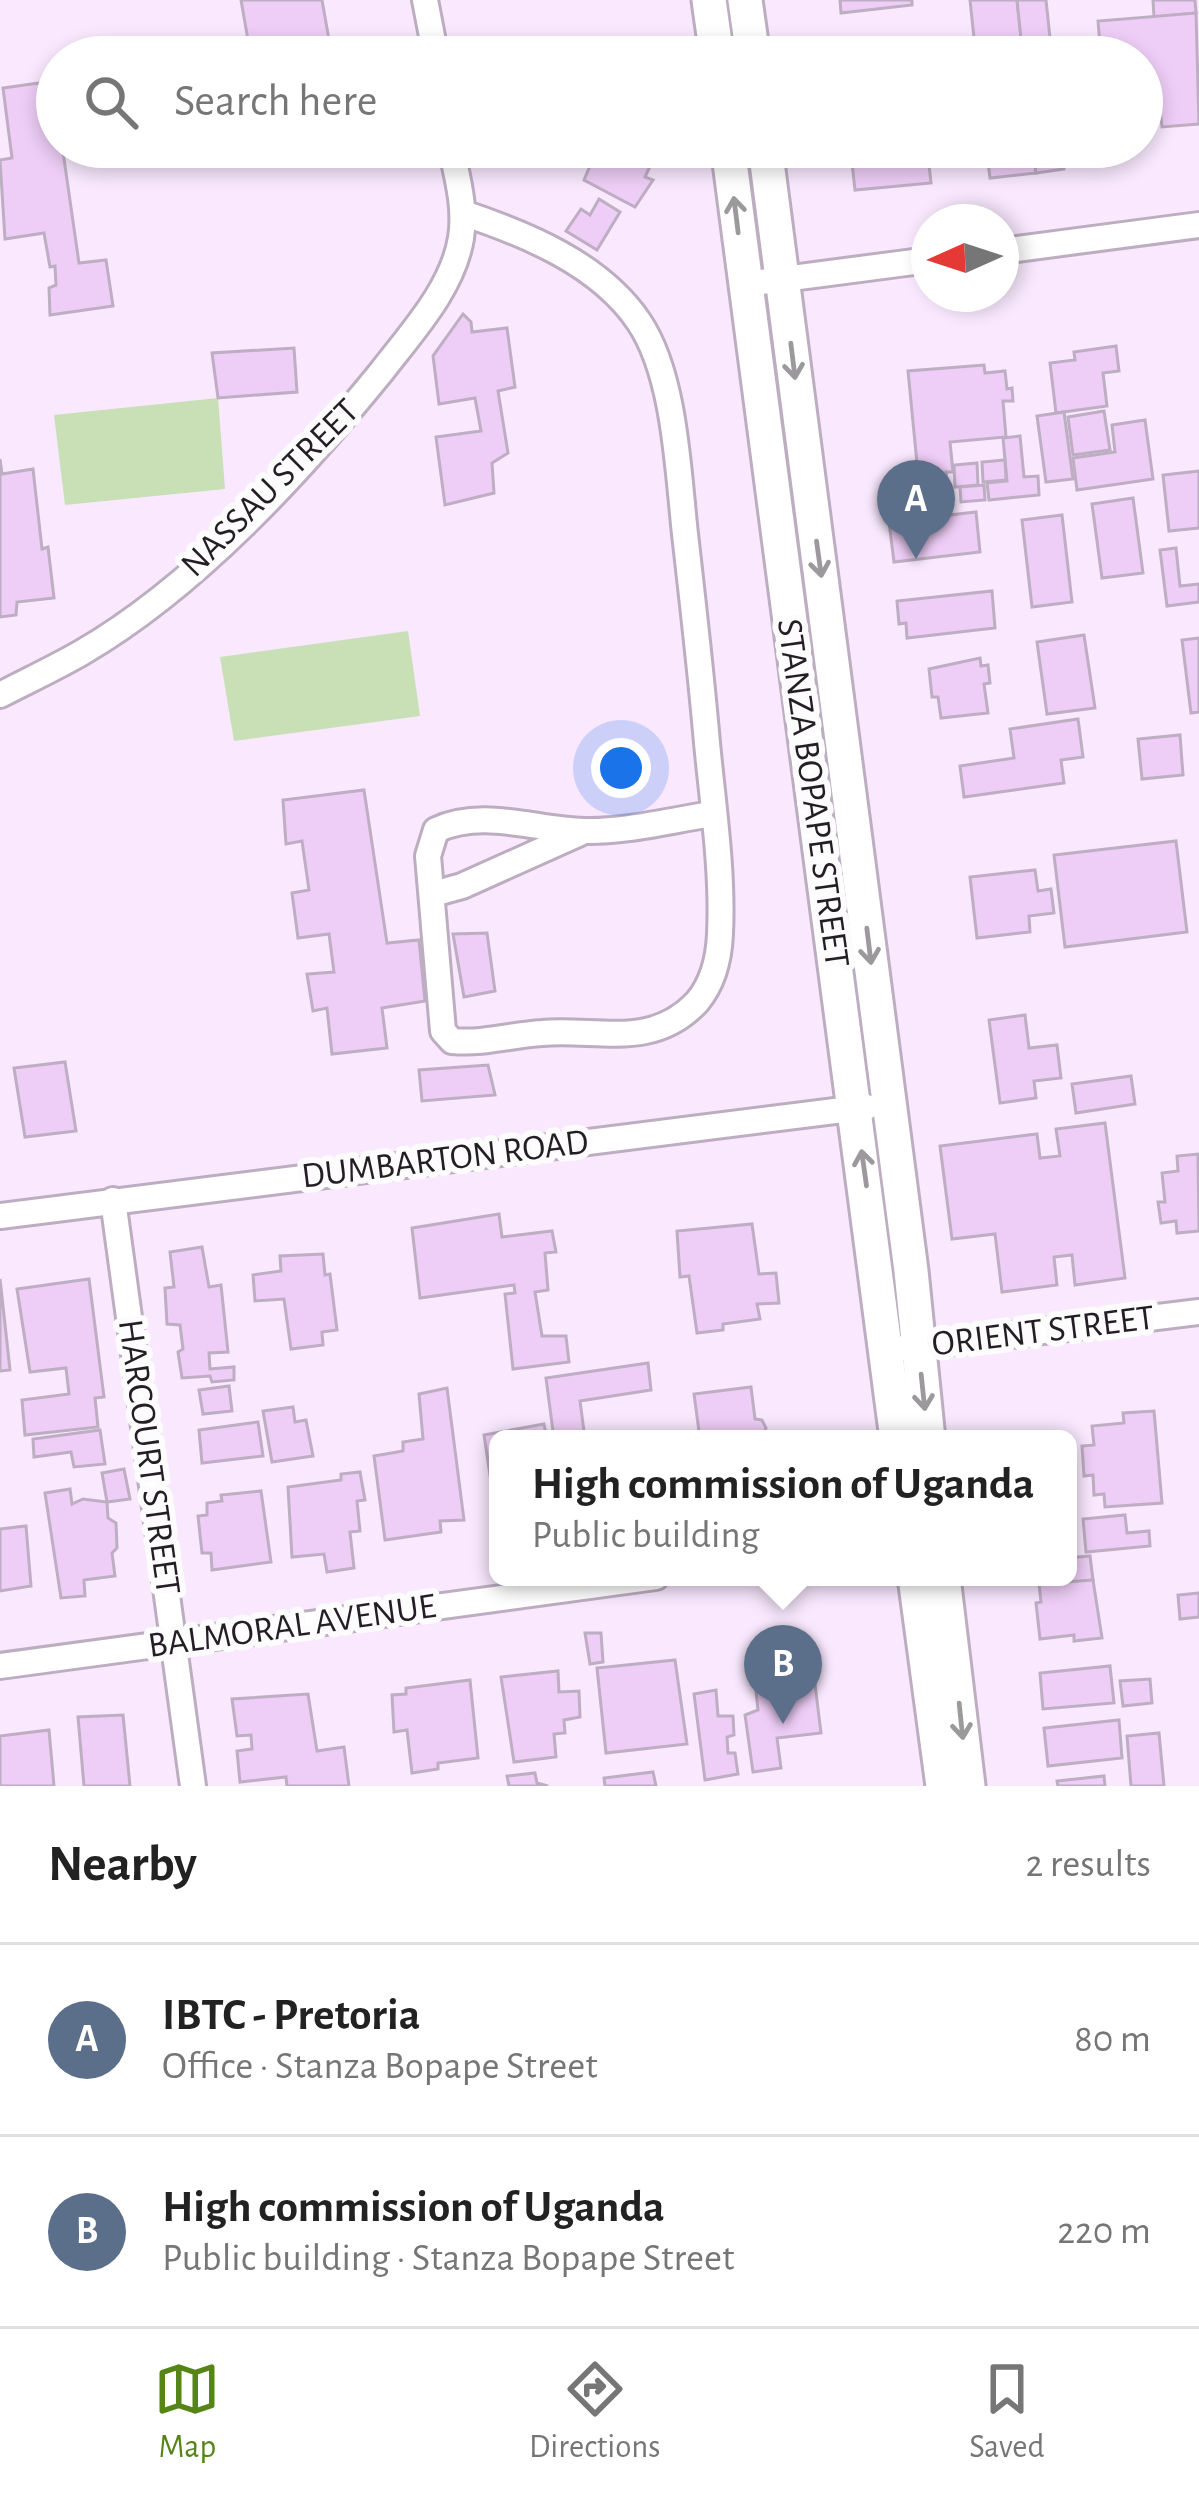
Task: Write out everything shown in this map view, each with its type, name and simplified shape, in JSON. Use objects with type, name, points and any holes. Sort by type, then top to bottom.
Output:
[{"type":"main road","points":[[709,0],[714,36]]},
{"type":"main road","points":[[746,0],[750,36]]},
{"type":"main road","name":"STANZA BOPAPE STREET","points":[[731,168],[873,1106]]},
{"type":"main road","name":"STANZA BOPAPE STREET","points":[[768,168],[903,1348],[926,1430]]},
{"type":"main road","name":"STANZA BOPAPE STREET","points":[[898,1430],[903,1348]]},
{"type":"main road","points":[[916,1586],[943,1786]]},
{"type":"main road","points":[[944,1586],[968,1786]]},
{"type":"street","points":[[425,0],[432,36]]},
{"type":"street","points":[[455,168],[463,213],[527,234],[597,280],[640,323],[658,364],[681,493],[721,899],[716,967],[706,990],[673,1021],[619,1037],[563,1032],[452,1041],[443,1031],[439,1010],[428,856],[436,830],[487,820],[584,832]]},
{"type":"street","name":"NASSAU STREET","points":[[0,695],[85,651],[170,589],[237,529],[327,435],[420,323],[454,263],[463,213]]},
{"type":"street","points":[[1019,248],[1199,225]]},
{"type":"street","points":[[745,284],[911,262]]},
{"type":"street","points":[[433,894],[584,832],[713,814]]},
{"type":"street","name":"DUMBARTON ROAD","points":[[0,1216],[873,1106]]},
{"type":"street","name":"HARCOURT STREET","points":[[113,1200],[193,1786]]},
{"type":"street","name":"ORIENT STREET","points":[[903,1348],[1199,1312]]},
{"type":"street","name":"BALMORAL AVENUE","points":[[0,1666],[589,1586]]},
{"type":"green space","points":[[218,398],[225,489],[65,505],[54,415]]},
{"type":"green space","points":[[408,631],[420,716],[234,741],[220,657]]},
{"type":"building","points":[[241,0],[322,0],[328,36],[247,36]]},
{"type":"building","points":[[840,0],[912,0],[912,5],[841,13]]},
{"type":"building","points":[[970,0],[1017,0],[1021,36],[974,36]]},
{"type":"building","points":[[1017,0],[1046,0],[1050,36],[1021,36]]},
{"type":"building","points":[[1153,0],[1195,0],[1196,13],[1154,17]]},
{"type":"building","points":[[1196,13],[1199,124],[1163,127],[1163,36],[1099,36],[1098,21]]},
{"type":"building","points":[[36,83],[36,168],[65,168],[79,263],[106,260],[113,306],[50,315],[49,288],[56,285],[55,266],[50,267],[44,233],[5,239],[0,160],[12,158],[3,88]]},
{"type":"building","points":[[589,168],[649,168],[645,177],[653,180],[635,207],[584,180]]},
{"type":"building","points":[[853,168],[929,168],[931,183],[855,190]]},
{"type":"building","points":[[989,168],[1035,168],[1036,173],[990,178]]},
{"type":"building","points":[[599,199],[620,212],[597,250],[566,231],[581,209],[590,215]]},
{"type":"building","points":[[463,314],[472,332],[507,328],[515,387],[498,391],[508,453],[492,463],[494,493],[445,505],[436,437],[481,431],[475,398],[439,404],[433,356]]},
{"type":"building","points":[[1116,346],[1119,371],[1103,373],[1107,406],[1056,413],[1050,363],[1075,360],[1074,352]]},
{"type":"building","points":[[294,348],[297,392],[218,398],[212,353]]},
{"type":"building","points":[[984,365],[985,373],[1005,371],[1007,389],[1012,388],[1013,401],[1003,401],[1006,437],[950,442],[953,472],[946,472],[947,482],[919,484],[908,371]]},
{"type":"building","points":[[1104,411],[1110,450],[1073,455],[1068,417]]},
{"type":"building","points":[[1064,412],[1073,479],[1046,482],[1037,416]]},
{"type":"building","points":[[1145,420],[1153,479],[1077,490],[1073,458],[1115,452],[1112,425]]},
{"type":"building","points":[[1020,436],[1024,477],[1038,476],[1039,495],[989,500],[987,483],[1007,481],[1003,438]]},
{"type":"building","points":[[0,459],[2,474],[33,469],[42,549],[48,547],[54,598],[17,602],[16,615],[0,617]]},
{"type":"building","points":[[1005,460],[1006,480],[983,482],[982,462]]},
{"type":"building","points":[[977,463],[978,485],[955,487],[954,465]]},
{"type":"building","points":[[1199,471],[1199,528],[1169,531],[1163,475]]},
{"type":"building","points":[[984,485],[985,500],[961,502],[960,487]]},
{"type":"building","points":[[1133,498],[1143,573],[1102,578],[1092,504]]},
{"type":"building","points":[[976,512],[980,552],[894,562],[889,522]]},
{"type":"building","points":[[1062,515],[1072,602],[1032,607],[1022,520]]},
{"type":"building","points":[[1176,548],[1180,586],[1199,584],[1199,602],[1167,606],[1160,550]]},
{"type":"building","points":[[992,591],[995,628],[907,638],[906,623],[899,624],[897,601]]},
{"type":"building","points":[[1084,635],[1095,708],[1047,714],[1037,642]]},
{"type":"building","points":[[1199,638],[1199,712],[1191,713],[1182,640]]},
{"type":"building","points":[[980,658],[981,666],[988,665],[990,683],[984,684],[988,713],[941,718],[938,697],[932,697],[929,669]]},
{"type":"building","points":[[1078,719],[1083,757],[1061,760],[1064,783],[964,797],[960,766],[1014,758],[1010,729]]},
{"type":"building","points":[[1180,735],[1183,775],[1142,779],[1138,739]]},
{"type":"building","points":[[364,790],[387,943],[419,940],[425,1001],[382,1008],[387,1048],[332,1054],[327,1008],[313,1011],[307,974],[334,972],[329,934],[298,938],[292,893],[309,890],[302,841],[286,844],[283,800]]},
{"type":"building","points":[[1176,841],[1187,932],[1065,947],[1054,855]]},
{"type":"building","points":[[1035,870],[1038,891],[1051,889],[1054,913],[1029,916],[1030,932],[977,938],[970,877]]},
{"type":"building","points":[[487,933],[495,991],[464,997],[453,934]]},
{"type":"building","points":[[1025,1015],[1029,1048],[1057,1045],[1061,1078],[1034,1081],[1036,1098],[1000,1103],[989,1020]]},
{"type":"building","points":[[65,1062],[76,1131],[25,1137],[14,1068]]},
{"type":"building","points":[[488,1065],[495,1095],[422,1101],[419,1070]]},
{"type":"building","points":[[1131,1076],[1135,1104],[1076,1113],[1072,1084]]},
{"type":"building","points":[[1105,1123],[1125,1278],[1075,1285],[1072,1255],[1054,1257],[1057,1285],[1002,1292],[995,1234],[952,1239],[940,1146],[1037,1134],[1040,1158],[1060,1156],[1056,1129]]},
{"type":"building","points":[[1198,1154],[1199,1231],[1177,1233],[1176,1221],[1161,1223],[1162,1173],[1178,1171],[1177,1156]]},
{"type":"building","points":[[499,1214],[502,1237],[552,1231],[556,1252],[545,1253],[548,1290],[535,1292],[542,1336],[566,1336],[569,1362],[513,1369],[505,1294],[515,1293],[514,1285],[420,1298],[412,1228]]},
{"type":"building","points":[[752,1224],[759,1274],[776,1273],[779,1303],[757,1304],[760,1319],[697,1333],[689,1276],[680,1277],[677,1231]]},
{"type":"building","points":[[202,1247],[209,1287],[221,1285],[228,1352],[209,1353],[210,1369],[234,1367],[234,1380],[182,1378],[180,1325],[167,1324],[165,1288],[174,1287],[170,1252]]},
{"type":"building","points":[[323,1254],[337,1330],[322,1332],[323,1345],[291,1349],[284,1299],[255,1301],[253,1275],[281,1271],[280,1256]]},
{"type":"building","points":[[0,1279],[10,1370],[0,1371]]},
{"type":"building","points":[[89,1279],[104,1397],[95,1398],[98,1427],[25,1435],[22,1400],[69,1394],[66,1368],[30,1372],[17,1289]]},
{"type":"building","points":[[648,1363],[651,1390],[580,1401],[584,1430],[553,1430],[546,1378]]},
{"type":"building","points":[[229,1386],[232,1411],[203,1414],[199,1390]]},
{"type":"building","points":[[751,1387],[755,1419],[762,1420],[766,1428],[699,1430],[694,1394]]},
{"type":"building","points":[[447,1388],[464,1520],[440,1521],[441,1532],[385,1540],[374,1456],[403,1451],[403,1442],[423,1439],[419,1394]]},
{"type":"building","points":[[293,1407],[295,1422],[306,1420],[313,1456],[272,1462],[263,1411]]},
{"type":"building","points":[[1154,1411],[1162,1503],[1105,1507],[1104,1494],[1094,1495],[1093,1475],[1084,1476],[1082,1446],[1094,1445],[1092,1426],[1124,1423],[1123,1413]]},
{"type":"building","points":[[258,1422],[263,1456],[202,1463],[199,1430]]},
{"type":"building","points":[[544,1424],[545,1430],[511,1430]]},
{"type":"building","points":[[100,1430],[105,1464],[74,1467],[71,1452],[34,1457],[33,1439]]},
{"type":"building","points":[[124,1469],[130,1499],[107,1502],[102,1473]]},
{"type":"building","points":[[360,1472],[365,1500],[357,1501],[360,1531],[350,1532],[354,1568],[327,1572],[324,1554],[292,1557],[288,1487],[341,1480],[341,1474]]},
{"type":"building","points":[[70,1489],[72,1504],[83,1499],[107,1502],[108,1518],[116,1523],[115,1576],[84,1580],[85,1596],[61,1598],[45,1493]]},
{"type":"building","points":[[261,1491],[271,1562],[212,1570],[211,1553],[202,1553],[198,1516],[207,1515],[207,1503],[222,1501],[221,1495]]},
{"type":"building","points":[[1125,1515],[1127,1533],[1149,1531],[1150,1546],[1086,1552],[1083,1519]]},
{"type":"building","points":[[26,1526],[31,1586],[0,1591],[0,1529]]},
{"type":"building","points":[[1090,1556],[1093,1580],[1077,1582],[1077,1557]]},
{"type":"building","points":[[1093,1580],[1102,1638],[1040,1639],[1039,1586],[1077,1586],[1077,1581]]},
{"type":"building","points":[[1199,1593],[1199,1617],[1180,1619],[1178,1595]]},
{"type":"building","points":[[585,1633],[601,1633],[603,1662],[590,1664]]},
{"type":"building","points":[[675,1660],[687,1744],[606,1753],[597,1668]]},
{"type":"building","points":[[1110,1666],[1114,1703],[1043,1709],[1040,1673]]},
{"type":"building","points":[[799,1669],[800,1687],[815,1684],[821,1733],[777,1738],[781,1768],[753,1772],[745,1715],[758,1710],[754,1672]]},
{"type":"building","points":[[558,1671],[559,1692],[579,1691],[580,1717],[564,1720],[565,1733],[554,1734],[556,1757],[514,1762],[501,1677]]},
{"type":"building","points":[[1150,1679],[1152,1703],[1123,1706],[1120,1681]]},
{"type":"building","points":[[470,1680],[478,1758],[438,1763],[438,1769],[412,1773],[407,1730],[394,1732],[392,1695],[406,1694],[406,1688]]},
{"type":"building","points":[[716,1690],[718,1716],[733,1716],[728,1753],[735,1753],[738,1774],[705,1780],[694,1694]]},
{"type":"building","points":[[308,1694],[317,1751],[344,1747],[349,1786],[287,1786],[286,1777],[240,1782],[237,1751],[252,1749],[251,1735],[237,1736],[232,1699]]},
{"type":"building","points":[[123,1715],[130,1786],[84,1786],[78,1717]]},
{"type":"building","points":[[1119,1720],[1122,1758],[1048,1766],[1044,1728]]},
{"type":"building","points":[[49,1730],[54,1786],[0,1786],[0,1736]]},
{"type":"building","points":[[1159,1733],[1164,1786],[1131,1786],[1127,1736]]},
{"type":"building","points":[[653,1772],[656,1786],[605,1786],[604,1778]]},
{"type":"building","points":[[535,1773],[537,1783],[548,1786],[509,1786],[507,1776]]},
{"type":"building","points":[[1104,1776],[1105,1786],[1058,1786],[1057,1781]]},
{"type":"place","name":"IBTC - Pretoria","points":[[916,559]]},
{"type":"place","name":"High commission of Uganda","points":[[783,1724]]}]
